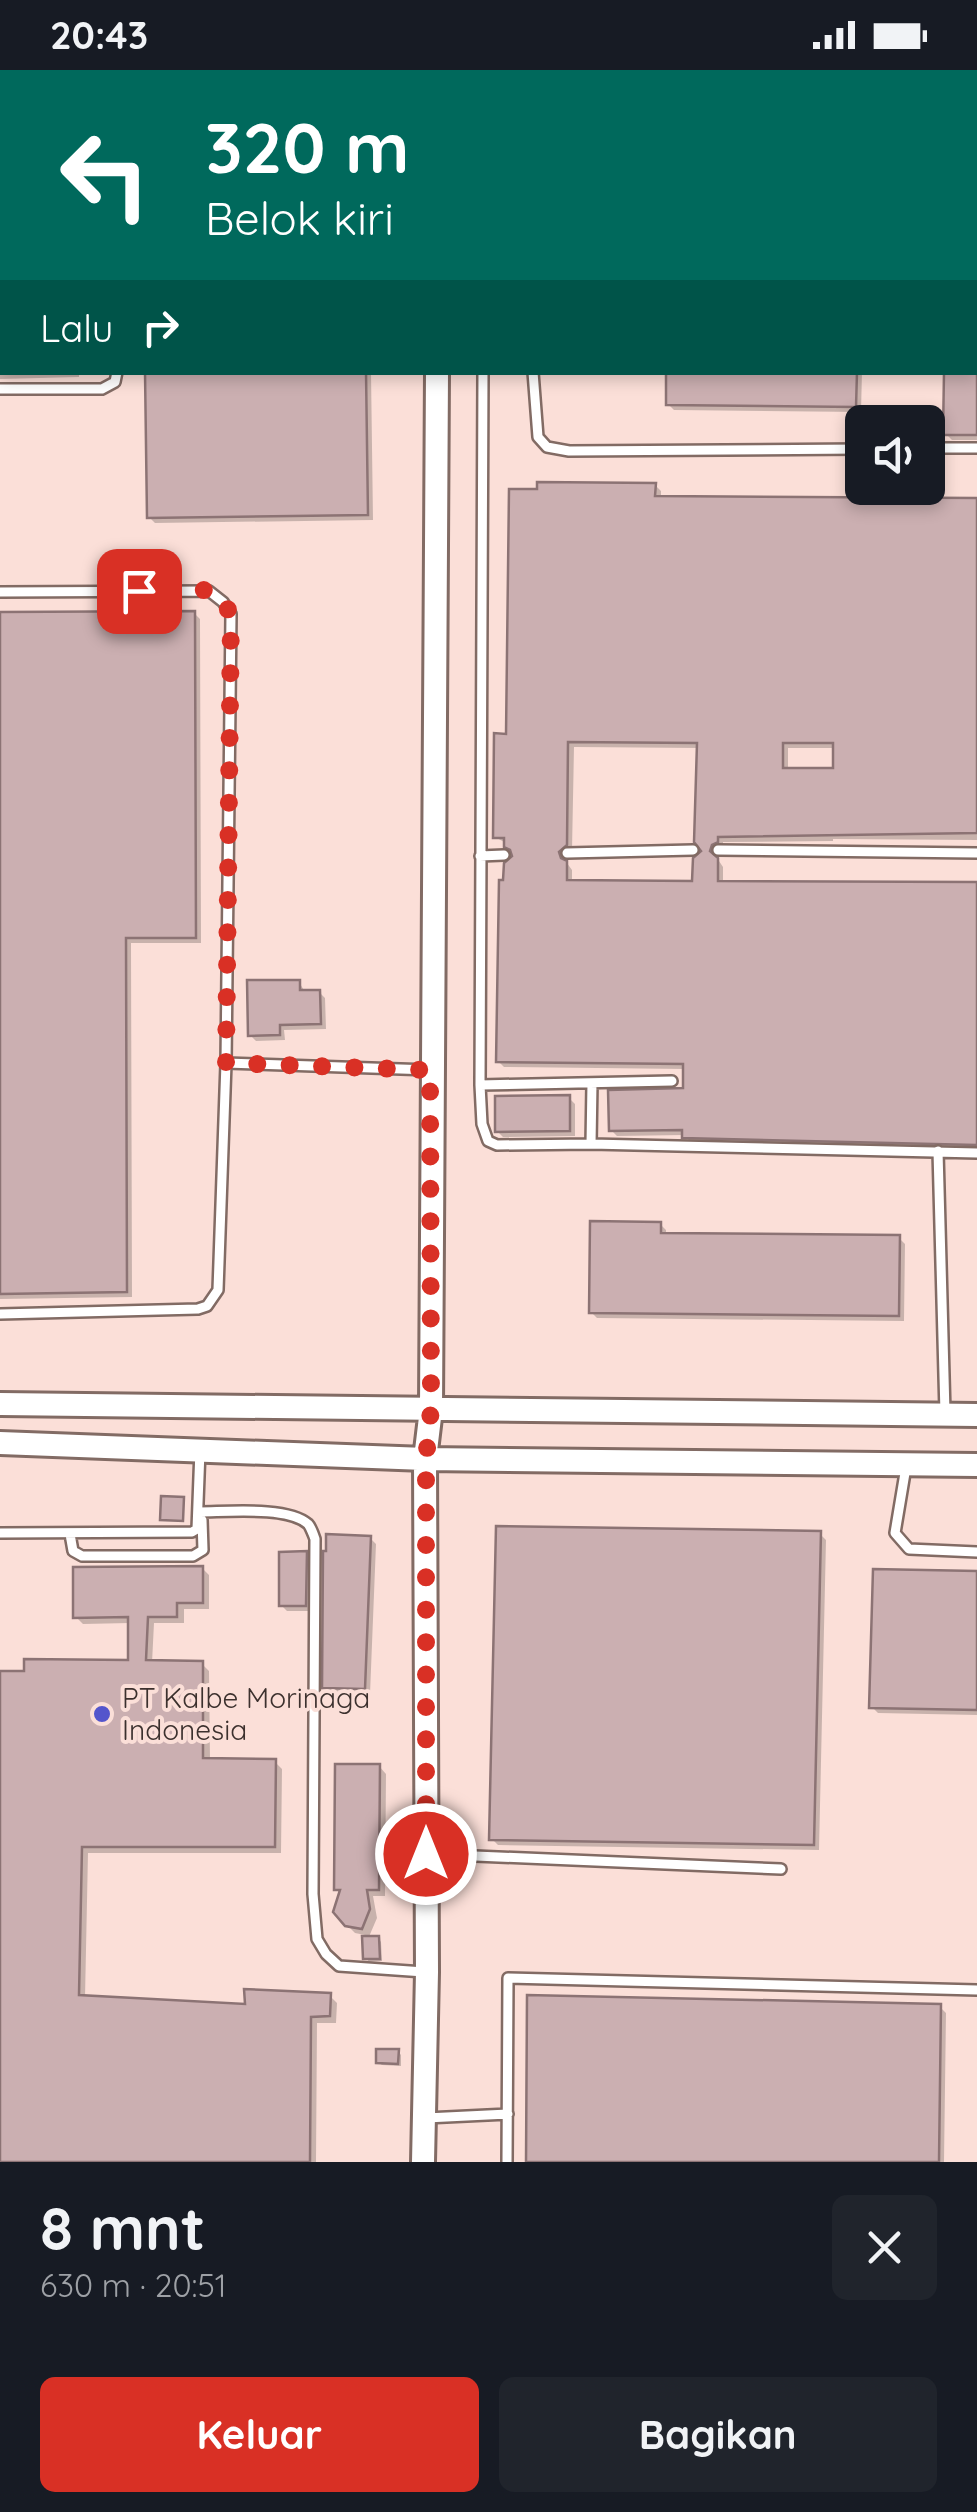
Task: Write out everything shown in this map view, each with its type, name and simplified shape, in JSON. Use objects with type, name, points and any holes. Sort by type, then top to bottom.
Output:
[{"type":"street","points":[[423,2162],[437,375]]},
{"type":"street","points":[[0,1404],[977,1415]]},
{"type":"street","points":[[0,1442],[426,1459],[977,1465]]},
{"type":"lane","points":[[0,389],[102,389],[115,382],[116,375]]},
{"type":"lane","points":[[483,375],[480,1085],[482,1124],[488,1141],[497,1145],[977,1153]]},
{"type":"lane","points":[[532,375],[538,437],[547,447],[568,451],[845,449]]},
{"type":"lane","points":[[945,448],[977,448]]},
{"type":"lane","points":[[0,592],[209,590],[231,614],[226,1063],[215,1299],[198,1309],[0,1314]]},
{"type":"lane","points":[[567,852],[694,850]]},
{"type":"lane","points":[[718,850],[977,854]]},
{"type":"lane","points":[[480,856],[504,855]]},
{"type":"lane","points":[[226,1063],[430,1070]]},
{"type":"lane","points":[[480,1085],[672,1080]]},
{"type":"lane","points":[[591,1144],[592,1083]]},
{"type":"lane","points":[[938,1151],[945,1415]]},
{"type":"lane","points":[[0,1532],[192,1532],[197,1529],[200,1512],[200,1450]]},
{"type":"lane","points":[[906,1464],[896,1533],[903,1544],[909,1550],[977,1552]]},
{"type":"lane","points":[[70,1534],[73,1551],[82,1556],[193,1556],[203,1550],[204,1524],[200,1512]]},
{"type":"lane","points":[[200,1512],[261,1512],[292,1516],[309,1525],[315,1539],[313,1894],[317,1939],[339,1966],[426,1972]]},
{"type":"lane","points":[[426,1854],[781,1869]]},
{"type":"lane","points":[[507,2162],[508,1978],[977,1990]]},
{"type":"lane","points":[[423,2118],[508,2114]]},
{"type":"building","points":[[145,375],[366,375],[368,515],[147,518]]},
{"type":"building","points":[[666,375],[857,375],[856,405],[666,405]]},
{"type":"building","points":[[944,375],[977,375],[977,435],[945,435]]},
{"type":"building","points":[[537,482],[656,483],[655,496],[845,497],[845,505],[945,505],[945,498],[977,498],[977,833],[718,837],[710,851],[718,858],[718,881],[977,882],[977,1145],[682,1138],[682,1130],[609,1131],[608,1090],[683,1088],[683,1064],[496,1062],[499,880],[503,880],[504,863],[512,856],[504,847],[504,838],[493,838],[494,733],[506,734],[509,489],[537,489]],"holes":[[[568,742],[697,743],[694,842],[701,851],[693,858],[692,881],[567,880],[567,861],[559,852],[567,845]],[[783,743],[833,743],[833,768],[783,768]]]},
{"type":"building","points":[[195,611],[196,938],[126,938],[127,1292],[0,1294],[0,612]]},
{"type":"building","points":[[247,980],[300,980],[300,990],[320,990],[321,1024],[280,1025],[280,1035],[248,1036]]},
{"type":"building","points":[[570,1095],[570,1131],[495,1132],[495,1096]]},
{"type":"building","points":[[590,1221],[661,1222],[661,1233],[900,1235],[899,1316],[589,1313]]},
{"type":"building","points":[[161,1496],[184,1497],[183,1521],[160,1520]]},
{"type":"building","points":[[496,1526],[821,1531],[814,1845],[489,1840]]},
{"type":"building","points":[[326,1534],[371,1536],[365,1689],[322,1688]]},
{"type":"building","points":[[307,1551],[306,1606],[279,1606],[279,1552]]},
{"type":"building","points":[[203,1566],[203,1603],[177,1603],[177,1617],[148,1617],[146,1660],[203,1661],[203,1758],[276,1759],[275,1847],[82,1847],[79,1995],[245,2004],[244,1989],[331,1993],[330,2016],[311,2017],[310,2162],[0,2162],[0,1671],[24,1671],[24,1659],[128,1660],[128,1617],[73,1618],[73,1567]]},
{"type":"building","points":[[873,1569],[977,1571],[977,1710],[869,1708]]},
{"type":"building","points":[[335,1764],[380,1764],[379,1890],[367,1890],[370,1909],[362,1929],[345,1926],[333,1912],[340,1890],[334,1890]]},
{"type":"building","points":[[362,1936],[379,1936],[380,1959],[363,1959]]},
{"type":"building","points":[[527,1995],[941,2004],[939,2162],[526,2162]]},
{"type":"building","points":[[376,2049],[399,2049],[398,2064],[376,2063]]},
{"type":"place","name":"PT Kalbe Morinaga Indonesia","points":[[102,1714]]},
{"type":"route","points":[[139,591],[209,590],[231,614],[226,1063],[430,1070],[426,1854]]}]
